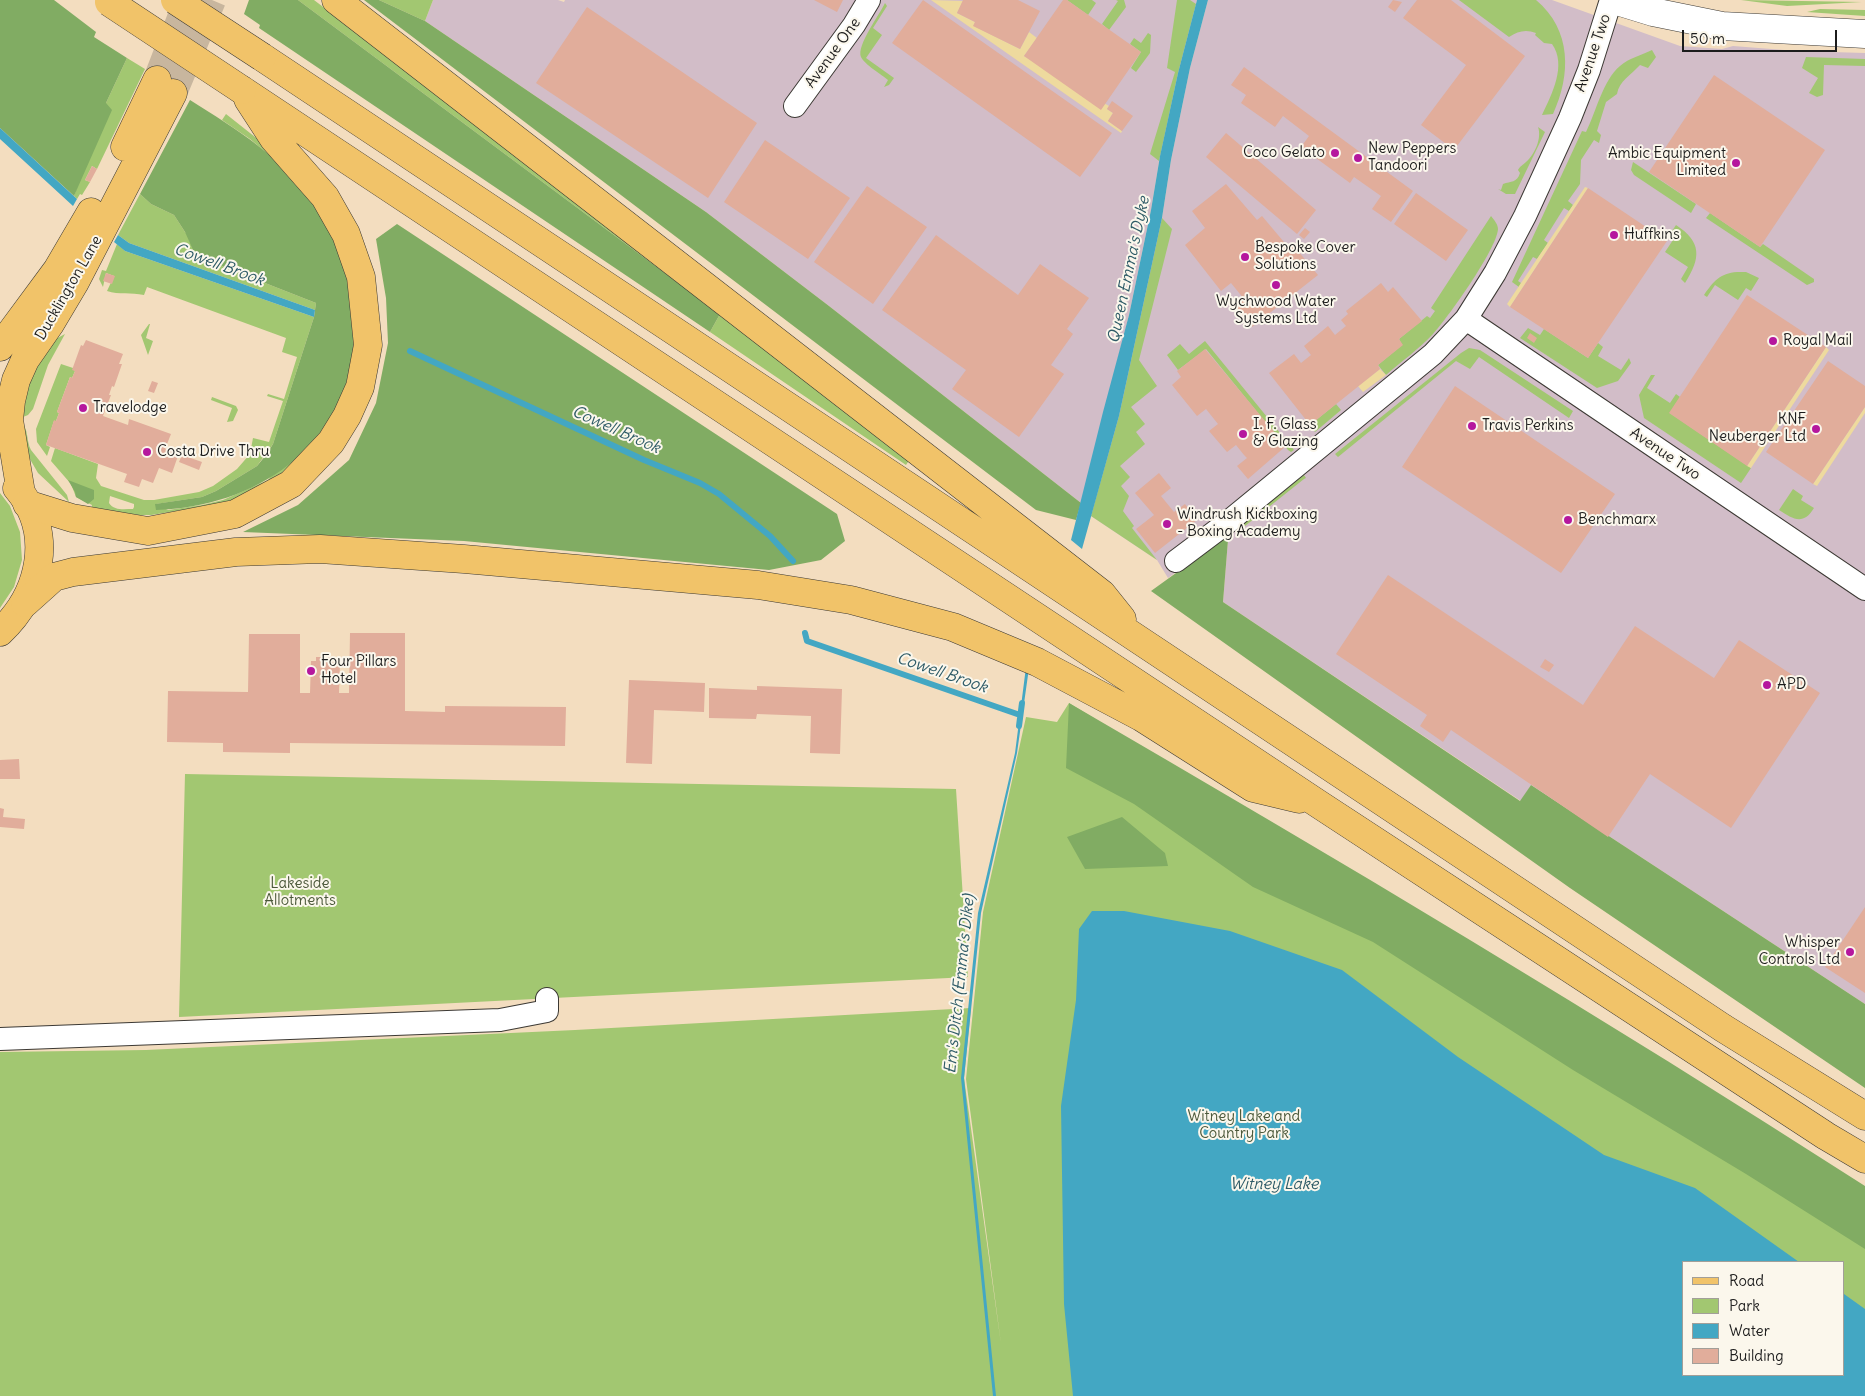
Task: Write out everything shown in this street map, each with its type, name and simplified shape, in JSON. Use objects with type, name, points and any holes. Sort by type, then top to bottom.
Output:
[{"type":"main road","points":[[175,0],[1723,1028],[1865,1116]]},
{"type":"main road","points":[[336,0],[1102,594],[1144,644]]},
{"type":"main road","points":[[108,1],[1320,805],[1865,1159]]},
{"type":"main road","name":"Ducklington Lane","points":[[0,348],[38,297],[85,224],[165,87],[75,282],[50,324],[25,360],[16,380],[9,420],[24,498]]},
{"type":"main road","points":[[24,498],[72,518],[148,530],[235,514],[292,484],[331,442],[347,416],[360,387],[368,345],[361,277],[346,234],[325,197],[274,139],[242,90]]},
{"type":"main road","points":[[0,471],[24,498],[36,529],[39,549],[33,586],[25,603],[0,632]]},
{"type":"main road","points":[[25,603],[54,577],[73,572],[236,552],[320,549],[464,559],[758,584],[851,600],[953,628],[1036,662],[1141,717],[1253,788],[1320,805]]},
{"type":"street","name":"Avenue One","points":[[794,106],[854,25],[869,0]]},
{"type":"street","points":[[1613,0],[1653,12],[1722,26],[1865,34]]},
{"type":"street","name":"Avenue Two","points":[[1176,562],[1228,522],[1433,354],[1466,319],[1495,273],[1533,198],[1585,78],[1613,0]]},
{"type":"street","name":"Avenue Two","points":[[1466,319],[1865,588]]},
{"type":"street","points":[[0,1039],[500,1020],[547,1011],[547,998]]},
{"type":"shaded area","points":[[433,0],[558,0],[564,2],[565,0],[1197,0],[1178,73],[1160,156],[1151,210],[1129,315],[1081,503],[706,212],[425,21]]},
{"type":"shaded area","points":[[1208,0],[1552,0],[1680,46],[1722,49],[1733,46],[1797,51],[1865,53],[1865,1004],[1531,785],[1521,801],[1223,602],[1228,540],[1226,537],[1168,578],[1157,560],[1091,516],[1119,416],[1162,218],[1171,160],[1190,68]]},
{"type":"green space","points":[[0,0],[54,0],[96,32],[94,37],[127,58],[106,103],[112,110],[74,196],[0,128]]},
{"type":"green space","points":[[249,0],[298,0],[720,314],[710,332],[259,28],[260,25],[244,14]]},
{"type":"green space","points":[[298,0],[314,0],[912,456],[906,465],[710,332],[720,314]]},
{"type":"green space","points":[[364,0],[379,0],[425,21],[706,212],[1081,503],[1076,520],[1036,510]]},
{"type":"green space","points":[[379,0],[433,0],[425,21]]},
{"type":"green space","points":[[1067,0],[1092,0],[1096,3],[1088,15]]},
{"type":"green space","points":[[1116,0],[1124,0],[1126,7],[1109,30],[1102,24],[1118,1]]},
{"type":"green space","points":[[1177,0],[1190,0],[1196,4],[1178,73],[1159,161],[1150,154],[1175,72],[1167,68]]},
{"type":"green space","points":[[1459,0],[1536,0],[1548,12],[1562,39],[1565,54],[1563,84],[1553,114],[1542,115],[1554,89],[1558,70],[1556,52],[1552,44],[1544,43],[1535,35],[1536,33],[1529,31],[1519,32],[1509,37]]},
{"type":"green space","points":[[1741,0],[1862,2],[1787,6]]},
{"type":"green space","points":[[885,3],[887,6],[873,28],[882,35],[866,58],[894,78],[889,85],[884,87],[888,80],[866,63],[861,57],[860,52],[865,38]]},
{"type":"green space","points":[[1820,9],[1865,10],[1865,16],[1807,12]]},
{"type":"green space","points":[[1148,33],[1151,35],[1150,53],[1136,72],[1131,68],[1141,52],[1130,44],[1134,38],[1141,43]]},
{"type":"green space","points":[[1652,50],[1656,57],[1648,68],[1640,65],[1623,82],[1617,94],[1606,102],[1597,131],[1601,135],[1599,143],[1594,140],[1581,160],[1580,184],[1568,201],[1573,205],[1569,211],[1564,208],[1544,240],[1548,243],[1537,259],[1533,257],[1518,281],[1521,283],[1519,287],[1512,282],[1582,131],[1586,132],[1609,79],[1624,63]]},
{"type":"green space","points":[[1806,57],[1865,59],[1865,66],[1824,65],[1823,95],[1817,97],[1809,93],[1818,78],[1802,68]]},
{"type":"green space","points":[[127,58],[145,69],[97,169],[92,166],[85,180],[90,182],[82,195],[80,194],[77,199],[74,196],[106,103]]},
{"type":"green space","points":[[190,100],[259,146],[290,174],[316,207],[336,242],[347,269],[354,343],[347,380],[333,413],[314,441],[289,465],[260,484],[227,497],[193,506],[156,510],[155,504],[202,497],[216,491],[257,466],[266,455],[273,444],[314,317],[316,303],[209,261],[194,252],[185,232],[174,215],[151,204],[140,194]]},
{"type":"green space","points":[[226,114],[274,152],[360,317],[347,398],[300,464],[227,503],[151,515],[91,510],[92,505],[76,497],[71,484],[51,461],[55,448],[98,464],[96,478],[101,486],[144,500],[199,492],[213,486],[237,469],[250,454],[253,438],[269,442],[283,401],[267,396],[268,394],[284,399],[297,357],[282,352],[286,338],[147,287],[144,295],[107,291],[114,276],[106,273],[103,287],[99,279],[102,270],[106,271],[117,244],[125,251],[314,317],[273,444],[257,466],[216,491],[202,497],[156,504],[168,510],[202,505],[223,500],[268,480],[348,379],[354,344],[268,154],[222,120]],"holes":[[[110,496],[134,504],[133,509],[116,508],[109,503]]]},
{"type":"green space","points":[[1538,127],[1545,132],[1515,194],[1506,194],[1498,189],[1501,190],[1503,184],[1517,179],[1519,176],[1518,170],[1529,159],[1537,146]]},
{"type":"green space","points":[[1633,162],[1696,204],[1691,213],[1634,175],[1631,170]]},
{"type":"green space","points":[[140,194],[151,204],[174,215],[185,232],[209,261],[316,303],[315,310],[129,243],[118,235]]},
{"type":"green space","points":[[1710,213],[1760,247],[1763,244],[1814,279],[1814,282],[1807,285],[1706,218]]},
{"type":"green space","points":[[1491,216],[1496,222],[1498,229],[1481,267],[1433,334],[1386,375],[1378,365],[1402,345],[1399,339],[1427,316],[1430,318],[1435,311],[1431,308]]},
{"type":"green space","points":[[1162,218],[1172,229],[1139,360],[1157,386],[1131,407],[1145,424],[1136,432],[1145,444],[1120,466],[1130,477],[1121,486],[1129,496],[1123,511],[1134,526],[1132,528],[1157,560],[1091,516],[1119,416]]},
{"type":"green space","points":[[397,224],[837,514],[845,541],[821,560],[769,570],[464,541],[243,532],[298,505],[349,460],[376,403],[388,343],[386,298],[376,239]]},
{"type":"green space","points":[[1676,225],[1691,238],[1696,251],[1694,266],[1685,283],[1681,279],[1688,267],[1665,252],[1673,240],[1668,237]]},
{"type":"green space","points":[[1746,272],[1759,278],[1751,291],[1746,288],[1738,300],[1715,285],[1707,297],[1704,295],[1721,276]]},
{"type":"green space","points":[[149,324],[146,338],[153,341],[148,355],[141,335]]},
{"type":"green space","points":[[1528,328],[1540,335],[1544,329],[1588,358],[1598,343],[1603,347],[1598,356],[1621,370],[1629,358],[1631,363],[1618,381],[1597,388],[1520,338]]},
{"type":"green space","points":[[65,334],[48,365],[33,409],[28,415],[23,417],[26,386],[50,342]]},
{"type":"green space","points":[[1205,341],[1294,450],[1291,452],[1288,450],[1206,349],[1178,370],[1167,355],[1180,344],[1189,354]]},
{"type":"green space","points":[[1469,348],[1480,350],[1573,411],[1569,418],[1479,357],[1470,369],[1456,361],[1338,457],[1335,454],[1461,353]]},
{"type":"green space","points":[[61,364],[73,368],[75,371],[72,378],[70,377],[57,412],[59,413],[56,421],[54,421],[46,445],[50,447],[47,456],[37,442],[36,429]]},
{"type":"green space","points":[[1651,375],[1655,375],[1647,388],[1670,403],[1676,394],[1680,397],[1670,413],[1751,468],[1741,483],[1644,418],[1639,395]]},
{"type":"green space","points":[[212,397],[236,406],[238,410],[233,421],[227,422],[232,408],[211,400]]},
{"type":"green space","points":[[1336,404],[1341,410],[1315,432],[1310,425]]},
{"type":"green space","points":[[21,422],[24,425],[31,450],[67,495],[69,502],[38,473],[27,454]]},
{"type":"green space","points":[[1304,475],[1306,478],[1245,526],[1243,523]]},
{"type":"green space","points":[[68,480],[94,490],[94,499],[88,504],[76,497]]},
{"type":"green space","points":[[1793,489],[1803,496],[1801,500],[1814,508],[1810,514],[1802,519],[1793,518],[1779,510]]},
{"type":"green space","points":[[0,493],[10,506],[20,532],[22,560],[14,587],[0,608]]},
{"type":"green space","points":[[1226,537],[1228,540],[1223,602],[1520,801],[1531,785],[1865,1004],[1865,1088],[1570,888],[1151,591]]},
{"type":"green space","name":"Witney Lake and Country Park","points":[[1069,703],[1865,1189],[1865,1396],[0,1396],[0,1052],[146,1050],[575,1030],[971,1008],[964,1078],[1001,1344],[966,1079],[983,912],[1026,717],[1057,722]]},
{"type":"green space","points":[[1069,703],[1470,940],[1767,1123],[1865,1186],[1865,1249],[1746,1174],[1573,1070],[1373,942],[1253,887],[1134,804],[1066,768]]},
{"type":"green space","name":"Lakeside Allotments","points":[[185,774],[956,789],[968,977],[179,1017]]},
{"type":"green space","points":[[1122,817],[1165,853],[1168,866],[1085,869],[1067,837]]},
{"type":"sand","points":[[931,0],[963,1],[957,13],[975,22],[974,26],[1020,49],[1029,32],[1037,38],[1024,56],[1109,106],[1107,109],[1113,113],[1108,121],[1122,131],[1121,133]]},
{"type":"sand","points":[[1585,187],[1588,188],[1510,307],[1507,304]]},
{"type":"sand","points":[[1826,347],[1829,350],[1751,468],[1747,466]]},
{"type":"sand","points":[[1380,369],[1386,375],[1363,392],[1358,386]]},
{"type":"sand","points":[[1865,407],[1865,413],[1817,486],[1813,484]]},
{"type":"water","points":[[1197,0],[1208,0],[1190,68],[1171,160],[1162,218],[1119,416],[1082,549],[1071,540],[1129,315],[1151,210],[1160,156],[1178,73]]},
{"type":"water","points":[[0,128],[77,199],[73,206],[0,139]]},
{"type":"water","points":[[118,235],[129,243],[315,310],[314,317],[125,251],[114,242]]},
{"type":"water","points":[[1026,667],[1029,668],[1017,753],[981,913],[964,1078],[996,1396],[993,1396],[961,1078],[978,913],[1015,753]]},
{"type":"water","name":"Witney Lake","points":[[1092,911],[1124,911],[1230,931],[1342,970],[1458,1057],[1604,1155],[1695,1188],[1798,1261],[1682,1261],[1682,1376],[1845,1376],[1845,1295],[1865,1309],[1865,1396],[1073,1396],[1064,1304],[1061,1106],[1076,1000],[1079,929]]},
{"type":"building","points":[[814,0],[843,0],[837,12]]},
{"type":"building","points":[[923,0],[1112,133],[1080,177],[892,43]]},
{"type":"building","points":[[963,0],[1018,0],[1040,11],[1020,49],[973,26],[975,22],[957,13]]},
{"type":"building","points":[[1063,0],[1067,0],[1141,52],[1101,110],[1024,56]]},
{"type":"building","points":[[1393,0],[1402,2],[1395,12],[1388,7]]},
{"type":"building","points":[[1417,0],[1451,0],[1525,56],[1454,150],[1421,125],[1466,65],[1403,18]]},
{"type":"building","points":[[587,7],[757,123],[708,198],[536,83]]},
{"type":"building","points":[[1244,67],[1413,191],[1391,222],[1372,209],[1381,196],[1354,177],[1350,183],[1301,147],[1309,136],[1283,116],[1275,127],[1241,103],[1246,95],[1231,85]]},
{"type":"building","name":"Ambic Equipment Limited","points":[[1714,75],[1825,150],[1760,247],[1649,172]]},
{"type":"building","points":[[1112,101],[1133,116],[1122,131],[1108,121],[1113,113],[1107,109]]},
{"type":"building","points":[[1226,133],[1316,210],[1297,234],[1206,157]]},
{"type":"building","points":[[765,140],[850,198],[808,259],[724,202]]},
{"type":"building","points":[[92,166],[97,169],[90,182],[85,180]]},
{"type":"building","points":[[1226,184],[1257,220],[1262,216],[1289,248],[1293,245],[1318,275],[1252,327],[1235,307],[1244,299],[1231,283],[1221,291],[1185,245],[1205,228],[1192,211]]},
{"type":"building","points":[[867,186],[927,227],[873,304],[814,262]]},
{"type":"building","points":[[1588,188],[1667,241],[1588,358],[1510,307]]},
{"type":"building","points":[[1416,193],[1468,230],[1446,261],[1394,224]]},
{"type":"building","points":[[1305,228],[1310,232],[1304,239],[1299,235]]},
{"type":"building","points":[[936,235],[1018,295],[1040,264],[1089,298],[1067,329],[1073,334],[1051,365],[1064,374],[1019,437],[952,389],[966,370],[882,310]]},
{"type":"building","points":[[106,273],[115,276],[112,284],[103,281]]},
{"type":"building","points":[[1381,283],[1388,292],[1393,287],[1422,321],[1399,339],[1403,345],[1378,365],[1380,369],[1310,425],[1269,373],[1294,354],[1301,363],[1311,355],[1304,346],[1328,326],[1335,335],[1346,326],[1341,320],[1348,314],[1346,311]]},
{"type":"building","points":[[1747,295],[1826,347],[1747,466],[1669,413]]},
{"type":"building","points":[[1530,333],[1537,338],[1534,343],[1527,338]]},
{"type":"building","points":[[86,340],[123,354],[119,364],[122,364],[114,387],[112,386],[109,395],[111,395],[103,416],[128,425],[129,419],[171,434],[165,449],[179,453],[172,473],[159,468],[153,483],[142,479],[139,487],[124,482],[127,474],[46,445],[54,420],[56,421],[59,413],[57,412],[70,377],[72,378],[75,371],[72,370],[81,345],[83,346]]},
{"type":"building","points":[[1205,349],[1286,446],[1248,479],[1237,466],[1247,458],[1236,445],[1227,452],[1209,431],[1218,424],[1206,409],[1197,416],[1172,385],[1181,377],[1177,371]]},
{"type":"building","name":"KNF Neuberger Ltd","points":[[1828,361],[1865,386],[1865,407],[1813,484],[1766,452]]},
{"type":"building","points":[[152,381],[158,383],[154,393],[148,391]]},
{"type":"building","name":"Travis Perkins","points":[[1455,386],[1615,494],[1561,573],[1402,467]]},
{"type":"building","points":[[182,455],[202,462],[199,470],[179,462]]},
{"type":"building","name":"Windrush Kickboxing - Boxing Academy","points":[[1159,473],[1171,488],[1161,496],[1174,512],[1185,504],[1197,520],[1155,553],[1136,529],[1154,515],[1135,493]]},
{"type":"building","points":[[1388,575],[1583,705],[1635,626],[1714,678],[1739,640],[1820,693],[1731,828],[1650,774],[1608,837],[1451,730],[1443,742],[1420,726],[1427,715],[1336,654]]},
{"type":"building","points":[[350,633],[405,633],[405,711],[445,712],[445,706],[566,707],[565,746],[290,743],[290,753],[223,752],[223,743],[167,742],[168,691],[248,692],[249,634],[300,634],[300,693],[310,693],[311,661],[316,661],[316,657],[331,657],[331,662],[340,662],[339,693],[349,693]]},
{"type":"building","points":[[1545,659],[1554,665],[1549,672],[1540,667]]},
{"type":"building","points":[[629,680],[705,683],[704,712],[654,710],[652,764],[626,763]]},
{"type":"building","points":[[757,686],[842,689],[840,754],[810,753],[811,716],[757,714],[756,719],[709,718],[709,688],[757,690]]},
{"type":"building","points":[[19,759],[20,779],[0,779],[0,760]]},
{"type":"building","points":[[0,808],[4,809],[3,817],[25,819],[24,829],[0,827]]},
{"type":"building","name":"Whisper Controls Ltd","points":[[1865,907],[1865,993],[1825,967]]},
{"type":"waterway","name":"Cowell Brook","points":[[410,351],[644,460],[700,483],[719,494],[770,536],[793,561]]},
{"type":"waterway","name":"Cowell Brook","points":[[805,633],[807,641],[1020,715]]},
{"type":"waterway","name":"Em's Ditch (Emma's Dike)","points":[[1019,726],[1022,703]]},
{"type":"tunnel","points":[[157,80],[188,0]]},
{"type":"tunnel","points":[[165,59],[187,43],[204,0]]},
{"type":"tunnel","points":[[173,93],[212,0]]},
{"type":"place","name":"Coco Gelato","points":[[1335,153]]},
{"type":"place","name":"New Peppers Tandoori","points":[[1358,158]]},
{"type":"place","name":"Ambic Equipment Limited","points":[[1736,163]]},
{"type":"place","name":"Huffkins","points":[[1614,235]]},
{"type":"place","name":"Bespoke Cover Solutions","points":[[1245,257]]},
{"type":"place","name":"Wychwood Water Systems Ltd","points":[[1276,285]]},
{"type":"place","name":"Royal Mail","points":[[1773,341]]},
{"type":"place","name":"Travelodge","points":[[83,408]]},
{"type":"place","name":"Travis Perkins","points":[[1472,426]]},
{"type":"place","name":"KNF Neuberger Ltd","points":[[1816,429]]},
{"type":"place","name":"I. F. Glass & Glazing","points":[[1243,434]]},
{"type":"place","name":"Costa Drive Thru","points":[[147,452]]},
{"type":"place","name":"Benchmarx","points":[[1568,520]]},
{"type":"place","name":"Windrush Kickboxing - Boxing Academy","points":[[1167,524]]},
{"type":"place","name":"Four Pillars Hotel","points":[[311,671]]},
{"type":"place","name":"APD","points":[[1767,685]]},
{"type":"place","name":"Whisper Controls Ltd","points":[[1850,952]]},
{"type":"water label","name":"Queen Emma's Dyke","points":[[1129,270]]}]
